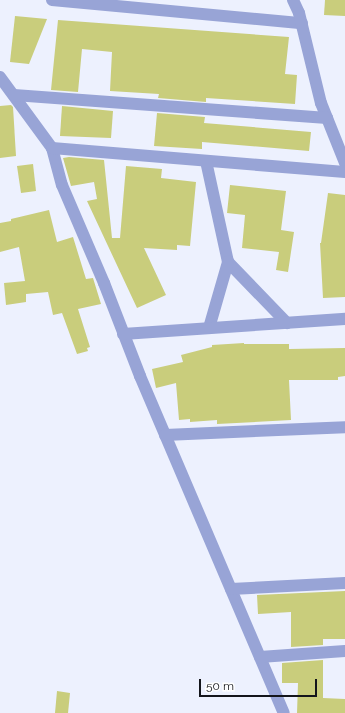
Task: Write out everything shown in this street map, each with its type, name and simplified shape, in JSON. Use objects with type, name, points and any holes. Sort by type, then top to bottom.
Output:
[{"type":"street","points":[[52,0],[109,3],[302,23]]},
{"type":"street","points":[[293,0],[302,23],[321,103],[345,163]]},
{"type":"street","points":[[0,77],[52,148],[62,185],[104,282],[165,435],[284,713]]},
{"type":"street","points":[[14,96],[327,118]]},
{"type":"street","points":[[52,148],[345,172]]},
{"type":"street","points":[[206,161],[228,262],[209,328]]},
{"type":"street","points":[[228,262],[287,323]]},
{"type":"street","points":[[124,334],[345,319]]},
{"type":"street","points":[[165,435],[345,427]]},
{"type":"street","points":[[231,589],[345,583]]},
{"type":"street","points":[[260,657],[345,651]]},
{"type":"building","points":[[325,0],[345,0],[345,16],[324,15]]},
{"type":"building","points":[[15,16],[47,19],[29,64],[10,62]]},
{"type":"building","points":[[58,20],[289,37],[285,74],[297,75],[295,104],[206,98],[206,102],[158,98],[159,94],[110,91],[112,52],[82,49],[78,92],[51,90]]},
{"type":"building","points":[[11,105],[13,107],[16,156],[0,158],[0,106]]},
{"type":"building","points":[[62,106],[113,111],[111,138],[60,136]]},
{"type":"building","points":[[157,113],[205,117],[204,123],[311,132],[309,151],[202,142],[202,149],[154,146]]},
{"type":"building","points":[[69,157],[104,160],[112,238],[120,238],[126,166],[162,169],[161,178],[196,182],[190,246],[177,245],[177,250],[144,248],[166,295],[137,308],[87,201],[97,199],[94,182],[71,186],[63,158]]},
{"type":"building","points":[[33,164],[36,191],[21,193],[17,166]]},
{"type":"building","points":[[230,185],[286,191],[281,230],[294,232],[288,272],[276,270],[279,252],[242,248],[245,215],[227,213]]},
{"type":"building","points":[[328,193],[345,195],[345,297],[323,298],[320,243]]},
{"type":"building","points":[[49,210],[57,242],[73,237],[86,279],[93,278],[101,304],[78,309],[90,347],[87,348],[88,351],[77,354],[62,313],[53,315],[48,292],[26,294],[26,302],[6,305],[4,283],[25,281],[19,247],[0,252],[0,223]]},
{"type":"building","points":[[244,343],[289,344],[289,349],[345,348],[345,376],[338,377],[338,380],[289,380],[291,420],[217,424],[217,420],[190,422],[190,419],[179,420],[176,383],[156,388],[152,369],[183,362],[181,355],[212,347],[212,345]]},
{"type":"building","points":[[345,591],[345,639],[323,639],[323,645],[291,647],[291,612],[258,614],[257,595]]},
{"type":"building","points":[[323,660],[323,698],[345,699],[345,713],[297,713],[298,683],[282,683],[282,663]]},
{"type":"building","points":[[57,691],[70,693],[68,713],[55,713]]}]
